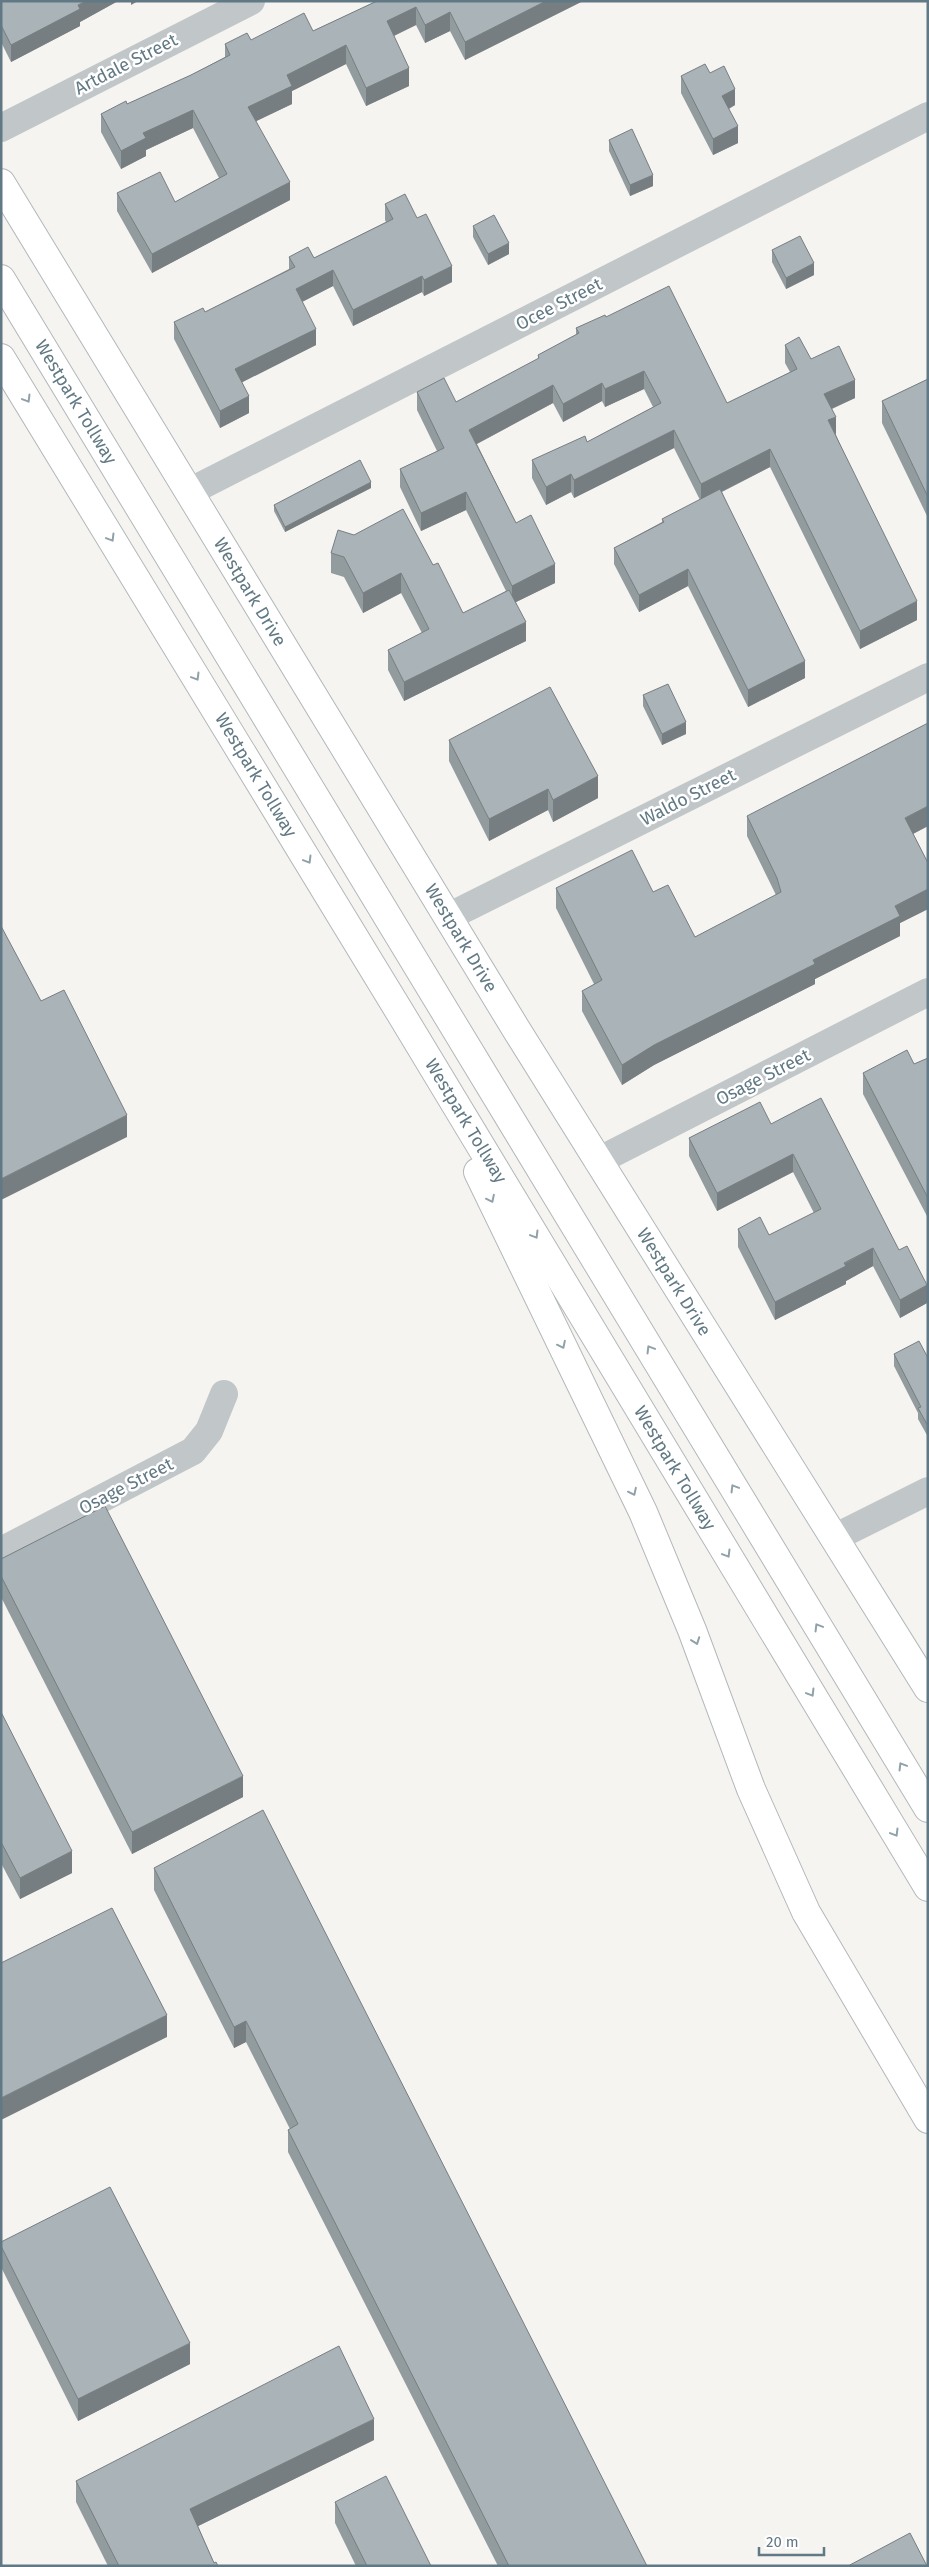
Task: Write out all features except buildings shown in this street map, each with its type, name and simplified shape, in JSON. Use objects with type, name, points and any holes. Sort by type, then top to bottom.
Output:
[{"type":"main road","name":"Westpark Drive","points":[[1,183],[598,1162],[836,1537],[928,1688]]},
{"type":"main road","name":"Westpark Tollway","points":[[1,279],[928,1808]]},
{"type":"main road","name":"Westpark Tollway","points":[[1,358],[401,1014],[928,1887]]},
{"type":"main road","points":[[401,1014],[643,1512],[692,1630],[752,1790],[806,1912],[928,2119]]},
{"type":"street","name":"Artdale Street","points":[[1,128],[251,1]]},
{"type":"street","name":"Ocee Street","points":[[189,492],[928,116]]},
{"type":"street","name":"Waldo Street","points":[[448,917],[928,677]]},
{"type":"street","name":"Osage Street","points":[[598,1162],[928,992]]},
{"type":"street","name":"Osage Street","points":[[1,1551],[193,1452],[209,1431],[224,1394]]},
{"type":"street","points":[[836,1537],[928,1491]]}]
